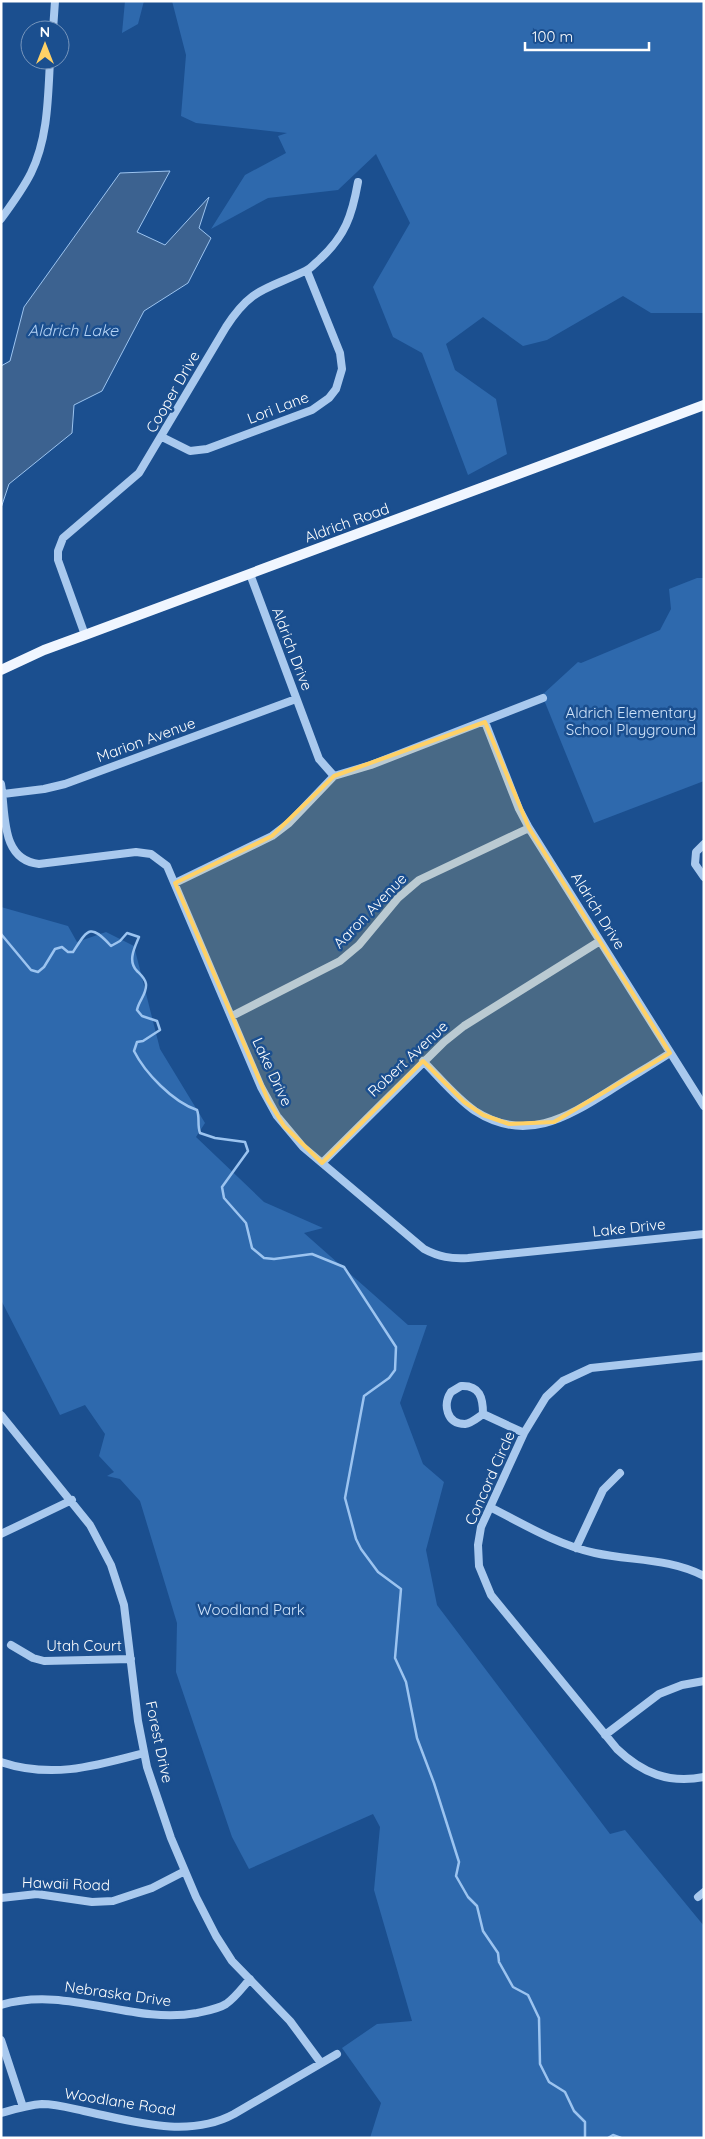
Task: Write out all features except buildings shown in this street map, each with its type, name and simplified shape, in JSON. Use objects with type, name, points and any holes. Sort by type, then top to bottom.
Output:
[{"type":"main road","name":"Aldrich Road","points":[[1,670],[44,650],[704,405]]},
{"type":"street","points":[[54,20],[55,1]]},
{"type":"street","points":[[1,219],[30,174],[40,151],[46,124],[49,70]]},
{"type":"street","name":"Cooper Drive","points":[[85,635],[58,560],[60,544],[67,534],[134,479],[162,437],[226,327],[240,308],[267,286],[308,270],[333,247],[343,234],[354,204],[358,182]]},
{"type":"street","name":"Lori Lane","points":[[162,437],[190,451],[207,449],[312,410],[329,398],[340,380],[341,359],[308,270]]},
{"type":"street","name":"Aldrich Drive","points":[[250,574],[319,759],[334,776]]},
{"type":"street","points":[[175,883],[272,836],[289,823],[334,776],[371,765],[543,698]]},
{"type":"street","name":"Marion Avenue","points":[[3,794],[44,789],[65,784],[296,699]]},
{"type":"street","name":"Aldrich Drive","points":[[485,722],[519,809],[529,828],[704,1106]]},
{"type":"street","name":"Lake Drive","points":[[1,784],[10,844],[15,854],[26,861],[39,864],[130,852],[146,853],[167,866],[262,1087],[277,1116],[296,1140],[417,1244],[436,1255],[447,1258],[468,1258],[704,1234]]},
{"type":"street","name":"Aaron Avenue","points":[[232,1016],[316,975],[340,961],[359,945],[398,898],[419,880],[529,828]]},
{"type":"street","points":[[704,844],[696,852],[695,864],[704,877]]},
{"type":"street","name":"Robert Avenue","points":[[322,1163],[423,1061],[464,1026],[600,941]]},
{"type":"street","points":[[423,1061],[455,1094],[475,1110],[496,1120],[531,1125],[554,1122],[573,1114],[670,1053]]},
{"type":"street","name":"Concord Circle","points":[[704,1356],[601,1366],[584,1370],[563,1381],[551,1391],[540,1404],[524,1433],[481,1527],[478,1546],[480,1566],[487,1588],[498,1605],[605,1735],[630,1762],[647,1772],[665,1778],[678,1780],[704,1778]]},
{"type":"street","points":[[467,1386],[472,1388],[482,1396],[483,1414],[471,1422],[457,1422],[447,1411],[447,1398],[455,1388],[467,1386]]},
{"type":"street","points":[[483,1414],[524,1433]]},
{"type":"street","name":"Forest Drive","points":[[1,1415],[72,1500],[90,1525],[101,1543],[119,1585],[124,1605],[138,1721],[144,1753],[157,1798],[185,1871],[216,1936],[232,1961],[290,2021],[322,2063]]},
{"type":"street","points":[[576,1548],[603,1490],[620,1473]]},
{"type":"street","points":[[1,1534],[72,1500]]},
{"type":"street","points":[[490,1507],[559,1542],[576,1548],[595,1553],[673,1564],[703,1573]]},
{"type":"street","name":"Utah Court","points":[[11,1645],[32,1658],[44,1661],[131,1659]]},
{"type":"street","points":[[605,1735],[659,1694],[682,1685],[704,1681]]},
{"type":"street","points":[[1,1762],[23,1768],[54,1772],[92,1766],[144,1753]]},
{"type":"street","name":"Hawaii Road","points":[[1,1898],[37,1894],[92,1902],[113,1900],[152,1888],[185,1871]]},
{"type":"street","name":"Nebraska Drive","points":[[1,2005],[15,2000],[37,1998],[82,2002],[155,2015],[180,2016],[210,2010],[225,2004],[250,1979]]},
{"type":"street","points":[[1,2040],[22,2107]]},
{"type":"street","name":"Woodlane Road","points":[[1,2112],[22,2107],[54,2105],[160,2125],[202,2125],[220,2122],[337,2054]]},
{"type":"highlighted area","points":[[485,722],[529,828],[670,1053],[554,1122],[509,1124],[483,1115],[464,1102],[423,1061],[322,1163],[284,1126],[268,1100],[175,883],[272,836],[334,776]]},
{"type":"green space","points":[[125,1],[144,1],[138,24],[122,33]]},
{"type":"green space","points":[[172,1],[704,1],[704,313],[651,313],[623,296],[547,340],[523,346],[483,317],[446,344],[455,370],[496,399],[507,454],[468,475],[422,353],[393,337],[373,287],[410,223],[376,154],[338,190],[268,198],[211,229],[245,175],[286,153],[278,136],[287,133],[196,123],[181,116],[186,55]]},
{"type":"green space","name":"Aldrich Elementary School Playground","points":[[697,578],[704,578],[704,781],[594,823],[542,695],[578,662],[581,663],[660,630],[671,609],[669,589]]},
{"type":"green space","name":"Woodland Park","points":[[1,907],[68,926],[77,942],[106,932],[134,946],[160,1049],[205,1123],[196,1137],[264,1202],[323,1228],[304,1233],[408,1325],[427,1325],[400,1403],[423,1464],[444,1482],[426,1550],[437,1605],[610,1834],[625,1830],[704,1926],[704,2138],[370,2138],[381,2103],[342,2048],[377,2024],[412,2021],[374,1890],[380,1827],[373,1814],[249,1869],[232,1837],[176,1672],[177,1623],[140,1501],[120,1479],[107,1476],[114,1472],[99,1456],[105,1434],[85,1405],[60,1415],[1,1300]]},
{"type":"water","name":"Aldrich Lake","points":[[170,171],[137,232],[165,245],[209,197],[199,228],[211,238],[188,283],[144,311],[102,391],[74,405],[72,433],[9,484],[1,508],[1,366],[10,361],[24,307],[120,173]]},
{"type":"waterway","points":[[1,934],[31,970],[38,972],[44,967],[55,949],[62,947],[68,952],[73,952],[82,938],[90,932],[98,934],[111,946],[120,941],[127,933],[139,937],[132,958],[134,967],[145,980],[146,988],[137,1010],[142,1016],[157,1021],[160,1030],[143,1041],[137,1042],[134,1051],[152,1077],[169,1094],[197,1110],[200,1133],[215,1138],[245,1142],[248,1151],[222,1187],[224,1198],[246,1223],[252,1248],[264,1258],[274,1259],[312,1254],[344,1267],[396,1347],[395,1370],[389,1378],[364,1396],[345,1498],[356,1539],[361,1549],[378,1572],[401,1589],[395,1658],[406,1682],[417,1738],[434,1783],[459,1862],[456,1876],[468,1897],[477,1906],[483,1931],[498,1953],[499,1962],[513,1987],[528,1995],[539,2018],[540,2064],[549,2082],[565,2092],[574,2111],[585,2122],[585,2138]]},
{"type":"waterway","points":[[608,2138],[613,2135],[621,2138]]}]
